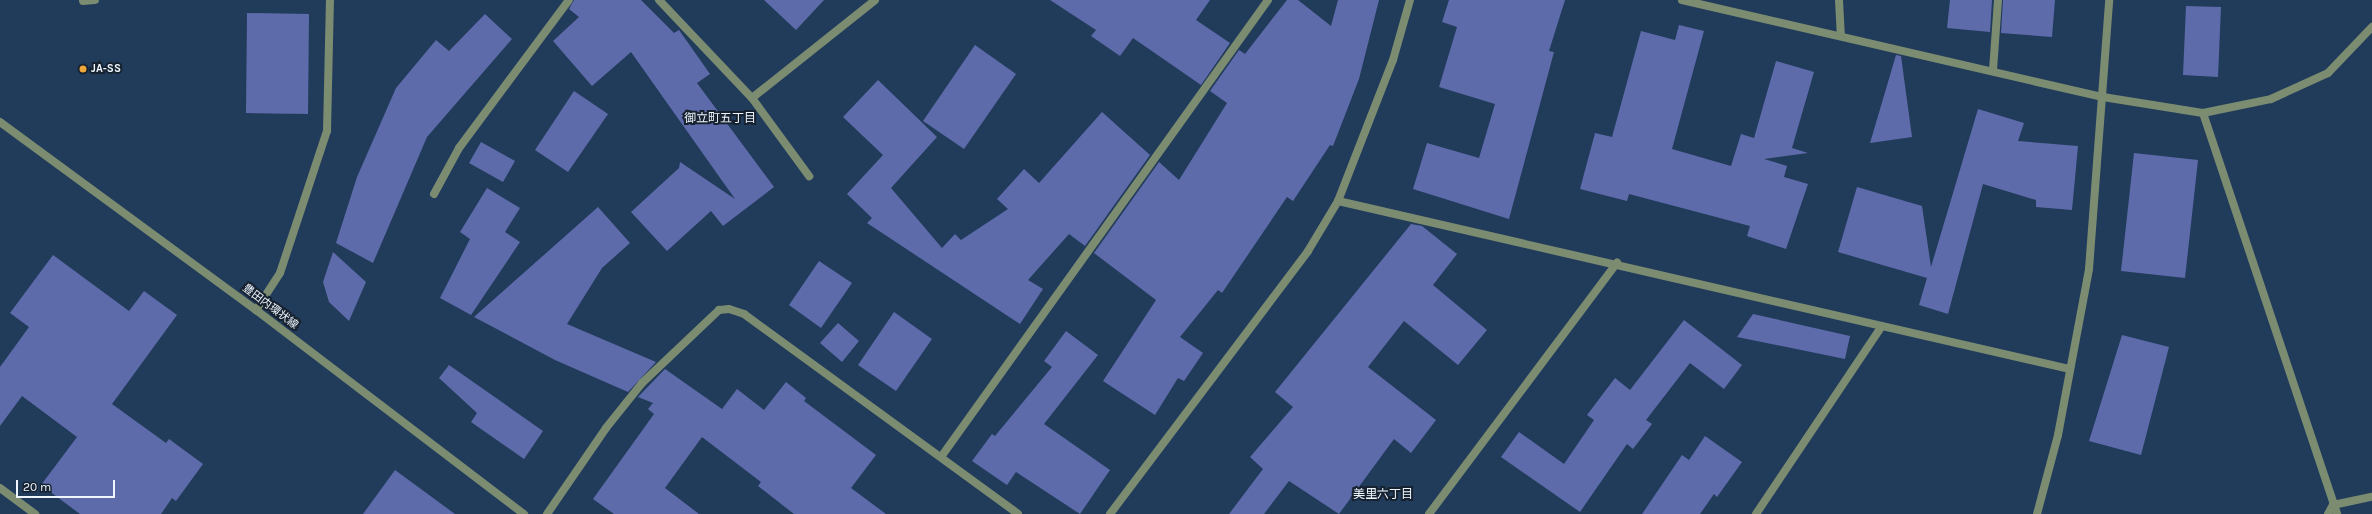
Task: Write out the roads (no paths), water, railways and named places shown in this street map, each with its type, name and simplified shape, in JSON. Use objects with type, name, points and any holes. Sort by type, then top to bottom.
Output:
[{"type":"street","points":[[83,1],[96,0]]},
{"type":"street","points":[[256,310],[280,273],[327,131],[330,0]]},
{"type":"street","points":[[434,194],[459,148],[569,0]]},
{"type":"street","points":[[659,0],[752,98],[809,176]]},
{"type":"street","points":[[752,98],[875,0]]},
{"type":"street","points":[[941,457],[1268,0]]},
{"type":"street","points":[[1110,514],[1308,251],[1338,200],[1393,60],[1410,0]]},
{"type":"street","points":[[1682,0],[1841,34],[2103,97],[2203,113],[2271,99],[2328,73],[2372,27]]},
{"type":"street","points":[[1839,0],[1841,34]]},
{"type":"street","points":[[1993,70],[1998,0]]},
{"type":"street","points":[[2037,514],[2058,435],[2069,369],[2089,270],[2110,0]]},
{"type":"street","points":[[2203,113],[2337,514]]},
{"type":"street","name":"豊田内環状線","points":[[0,122],[256,310],[524,514]]},
{"type":"street","points":[[1338,200],[1617,263],[2069,369]]},
{"type":"street","points":[[1429,514],[1617,263]]},
{"type":"street","points":[[547,514],[606,428],[642,383],[719,310],[744,314],[1018,514]]},
{"type":"street","points":[[1756,514],[1882,326]]},
{"type":"street","points":[[0,488],[35,514]]},
{"type":"street","points":[[2328,514],[2333,505],[2372,497]]},
{"type":"place","name":"JA-SS","points":[[83,69]]},
{"type":"district","name":"御立町五丁目","points":[[720,119]]},
{"type":"district","name":"美里六丁目","points":[[1383,495]]}]
